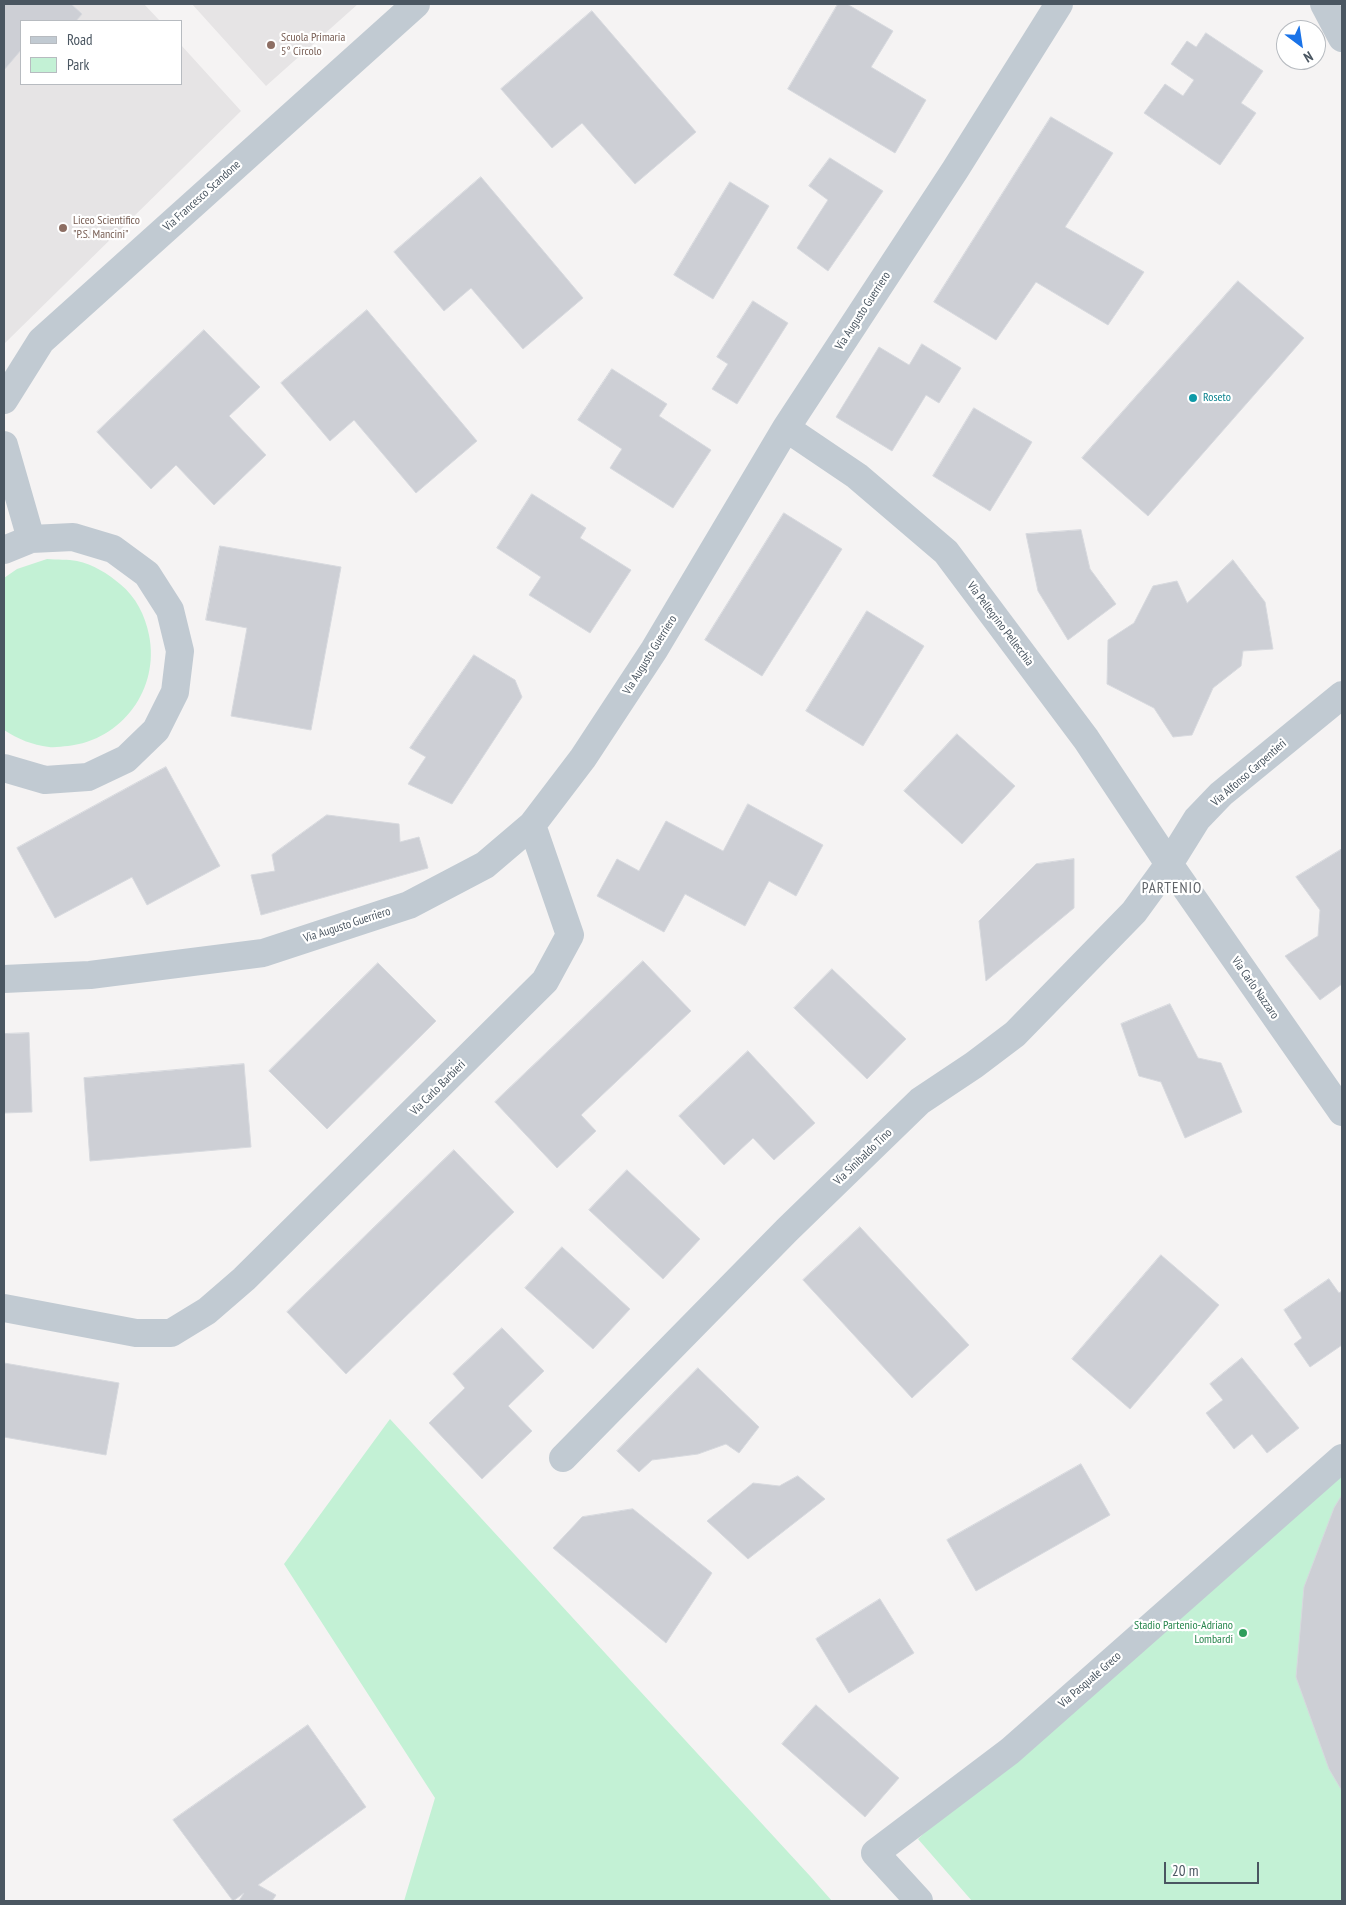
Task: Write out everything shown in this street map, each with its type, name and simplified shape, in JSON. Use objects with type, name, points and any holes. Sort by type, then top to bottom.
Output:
[{"type":"street","name":"Via Francesco Scandone","points":[[4,400],[41,341],[416,4]]},
{"type":"street","name":"Via Augusto Guerriero","points":[[4,978],[90,975],[263,953],[410,905],[486,864],[532,825],[583,758],[654,650],[786,428],[955,170],[1059,4]]},
{"type":"street","points":[[1324,4],[1342,38]]},
{"type":"street","name":"Via Pellegrino Pellecchia","points":[[786,428],[856,476],[946,552],[1086,739],[1169,864]]},
{"type":"street","points":[[4,446],[31,539]]},
{"type":"street","points":[[4,550],[31,539],[73,537],[113,549],[147,574],[170,610],[180,650],[175,692],[156,730],[126,759],[88,777],[45,780],[4,768]]},
{"type":"street","name":"Via Alfonso Carpentieri","points":[[1169,864],[1197,819],[1221,794],[1342,695]]},
{"type":"street","name":"Via Carlo Barbieri","points":[[4,1308],[136,1333],[171,1333],[207,1311],[244,1278],[545,982],[570,935],[532,825]]},
{"type":"street","name":"Via Carlo Nazzaro","points":[[1169,864],[1342,1112]]},
{"type":"street","name":"Via Sinibaldo Tino","points":[[563,1458],[786,1230],[920,1101],[974,1065],[1015,1034],[1134,912],[1169,864]]},
{"type":"street","name":"Via Pasquale Greco","points":[[919,1901],[875,1853],[1010,1751],[1342,1458]]},
{"type":"shaded area","name":"Liceo Scientifico \"P.S. Mancini\"","points":[[4,4],[144,4],[159,20],[20,20],[20,85],[182,85],[182,46],[241,111],[4,344]]},
{"type":"shaded area","name":"Scuola Primaria 5° Circolo","points":[[192,4],[358,4],[266,86]]},
{"type":"green space","points":[[47,559],[83,562],[115,580],[126,589],[139,607],[149,635],[151,655],[149,674],[133,709],[105,734],[87,742],[68,746],[54,747],[31,743],[4,730],[4,578],[17,569]]},
{"type":"green space","points":[[390,1419],[832,1901],[404,1901],[435,1798],[284,1564]]},
{"type":"green space","name":"Stadio Partenio-Adriano Lombardi","points":[[1342,1458],[1342,1901],[972,1901],[918,1839],[1010,1751]]},
{"type":"building","points":[[4,4],[71,4],[82,14],[77,20],[20,20],[20,51],[4,70]]},
{"type":"building","points":[[838,4],[847,4],[893,31],[871,67],[926,100],[895,153],[788,89]]},
{"type":"building","points":[[592,11],[696,132],[635,184],[582,123],[552,148],[501,89]]},
{"type":"building","points":[[1206,33],[1263,71],[1241,103],[1256,113],[1220,165],[1144,113],[1165,84],[1183,96],[1194,80],[1171,64],[1187,41],[1196,47]]},
{"type":"building","points":[[1051,117],[1113,153],[1065,227],[1144,272],[1108,325],[1036,282],[996,340],[934,302]]},
{"type":"building","points":[[830,158],[883,191],[828,271],[797,248],[828,200],[809,186]]},
{"type":"building","points":[[481,177],[583,298],[523,349],[471,288],[444,311],[394,252]]},
{"type":"building","points":[[730,182],[769,206],[713,299],[674,275]]},
{"type":"building","name":"Roseto","points":[[1238,281],[1304,338],[1148,516],[1082,458]]},
{"type":"building","points":[[753,301],[788,323],[737,404],[712,389],[728,364],[717,357]]},
{"type":"building","points":[[367,310],[477,441],[416,493],[354,420],[330,441],[281,383]]},
{"type":"building","points":[[204,330],[260,387],[229,416],[266,455],[214,505],[176,465],[151,489],[97,432]]},
{"type":"building","points":[[922,344],[961,368],[939,403],[926,395],[892,451],[836,417],[879,347],[909,365]]},
{"type":"building","points":[[612,369],[667,404],[659,416],[711,450],[673,508],[610,468],[622,449],[578,420]]},
{"type":"building","points":[[974,408],[1032,442],[990,511],[933,476]]},
{"type":"building","points":[[532,494],[586,528],[580,538],[631,570],[590,633],[529,595],[541,577],[497,548]]},
{"type":"building","points":[[784,513],[842,549],[762,676],[705,640]]},
{"type":"building","points":[[1081,530],[1090,569],[1116,604],[1068,640],[1038,591],[1026,534]]},
{"type":"building","points":[[220,546],[341,567],[311,730],[231,716],[247,628],[206,620]]},
{"type":"building","points":[[1233,560],[1265,602],[1273,649],[1243,651],[1241,666],[1213,688],[1192,735],[1173,737],[1154,708],[1107,684],[1108,640],[1134,623],[1153,586],[1177,581],[1187,603]]},
{"type":"building","points":[[867,611],[924,646],[863,746],[806,711]]},
{"type":"building","points":[[474,655],[515,680],[522,697],[452,804],[408,784],[426,757],[410,748]]},
{"type":"building","points":[[957,734],[1015,786],[962,844],[904,791]]},
{"type":"building","points":[[166,767],[220,866],[147,905],[132,877],[55,918],[17,848]]},
{"type":"building","points":[[748,804],[823,845],[796,896],[769,881],[745,926],[685,894],[664,932],[597,896],[617,859],[639,871],[666,821],[723,851]]},
{"type":"building","points":[[327,815],[399,824],[400,842],[419,837],[428,868],[261,915],[251,875],[275,871],[272,855]]},
{"type":"building","points":[[1342,849],[1342,984],[1320,1000],[1285,956],[1318,936],[1320,910],[1296,877]]},
{"type":"building","points":[[1074,859],[1074,908],[986,981],[979,921],[1036,864]]},
{"type":"building","points":[[643,961],[691,1011],[581,1115],[596,1131],[557,1168],[495,1102]]},
{"type":"building","points":[[378,963],[436,1021],[327,1129],[269,1071]]},
{"type":"building","points":[[832,969],[906,1039],[867,1079],[794,1008]]},
{"type":"building","points":[[1170,1004],[1198,1058],[1221,1063],[1242,1112],[1185,1138],[1161,1082],[1139,1076],[1121,1024]]},
{"type":"building","points":[[29,1033],[32,1112],[4,1113],[4,1034]]},
{"type":"building","points":[[748,1051],[815,1123],[774,1160],[753,1138],[724,1165],[679,1116]]},
{"type":"building","points":[[244,1064],[251,1147],[90,1161],[84,1078]]},
{"type":"building","points":[[454,1150],[514,1212],[346,1374],[287,1312]]},
{"type":"building","points":[[627,1170],[700,1239],[663,1279],[589,1210]]},
{"type":"building","points":[[860,1227],[969,1345],[912,1398],[803,1280]]},
{"type":"building","points":[[562,1247],[630,1309],[593,1349],[525,1288]]},
{"type":"building","points":[[1161,1255],[1219,1305],[1130,1409],[1072,1359]]},
{"type":"building","points":[[1329,1279],[1339,1293],[1342,1291],[1342,1345],[1310,1367],[1294,1344],[1302,1338],[1284,1310]]},
{"type":"building","points":[[502,1328],[544,1371],[508,1406],[532,1431],[482,1479],[429,1423],[465,1388],[453,1374]]},
{"type":"building","points":[[1242,1358],[1299,1428],[1267,1453],[1252,1434],[1234,1449],[1206,1413],[1223,1400],[1210,1384]]},
{"type":"building","points":[[4,1363],[119,1383],[106,1455],[4,1437]]},
{"type":"building","points":[[698,1368],[759,1427],[739,1453],[726,1444],[698,1454],[652,1460],[639,1472],[617,1451]]},
{"type":"building","points":[[1081,1464],[1110,1515],[976,1591],[947,1540]]},
{"type":"building","points":[[798,1476],[825,1499],[748,1559],[707,1521],[753,1483],[779,1486]]},
{"type":"building","points":[[1342,1495],[1342,1791],[1329,1769],[1296,1677],[1304,1587],[1334,1508]]},
{"type":"building","points":[[633,1509],[712,1573],[666,1643],[553,1548],[582,1517]]},
{"type":"building","points":[[880,1599],[914,1653],[849,1693],[816,1639]]},
{"type":"building","points":[[816,1705],[899,1778],[865,1817],[782,1744]]},
{"type":"building","points":[[308,1725],[366,1807],[258,1885],[276,1895],[272,1901],[239,1901],[244,1893],[233,1901],[173,1820]]},
{"type":"place","name":"Scuola Primaria 5° Circolo","points":[[271,45]]},
{"type":"place","name":"Liceo Scientifico \"P.S. Mancini\"","points":[[63,228]]},
{"type":"place","name":"Roseto","points":[[1193,398]]},
{"type":"place","name":"Stadio Partenio-Adriano Lombardi","points":[[1243,1633]]},
{"type":"district","name":"PARTENIO","points":[[1172,889]]}]
